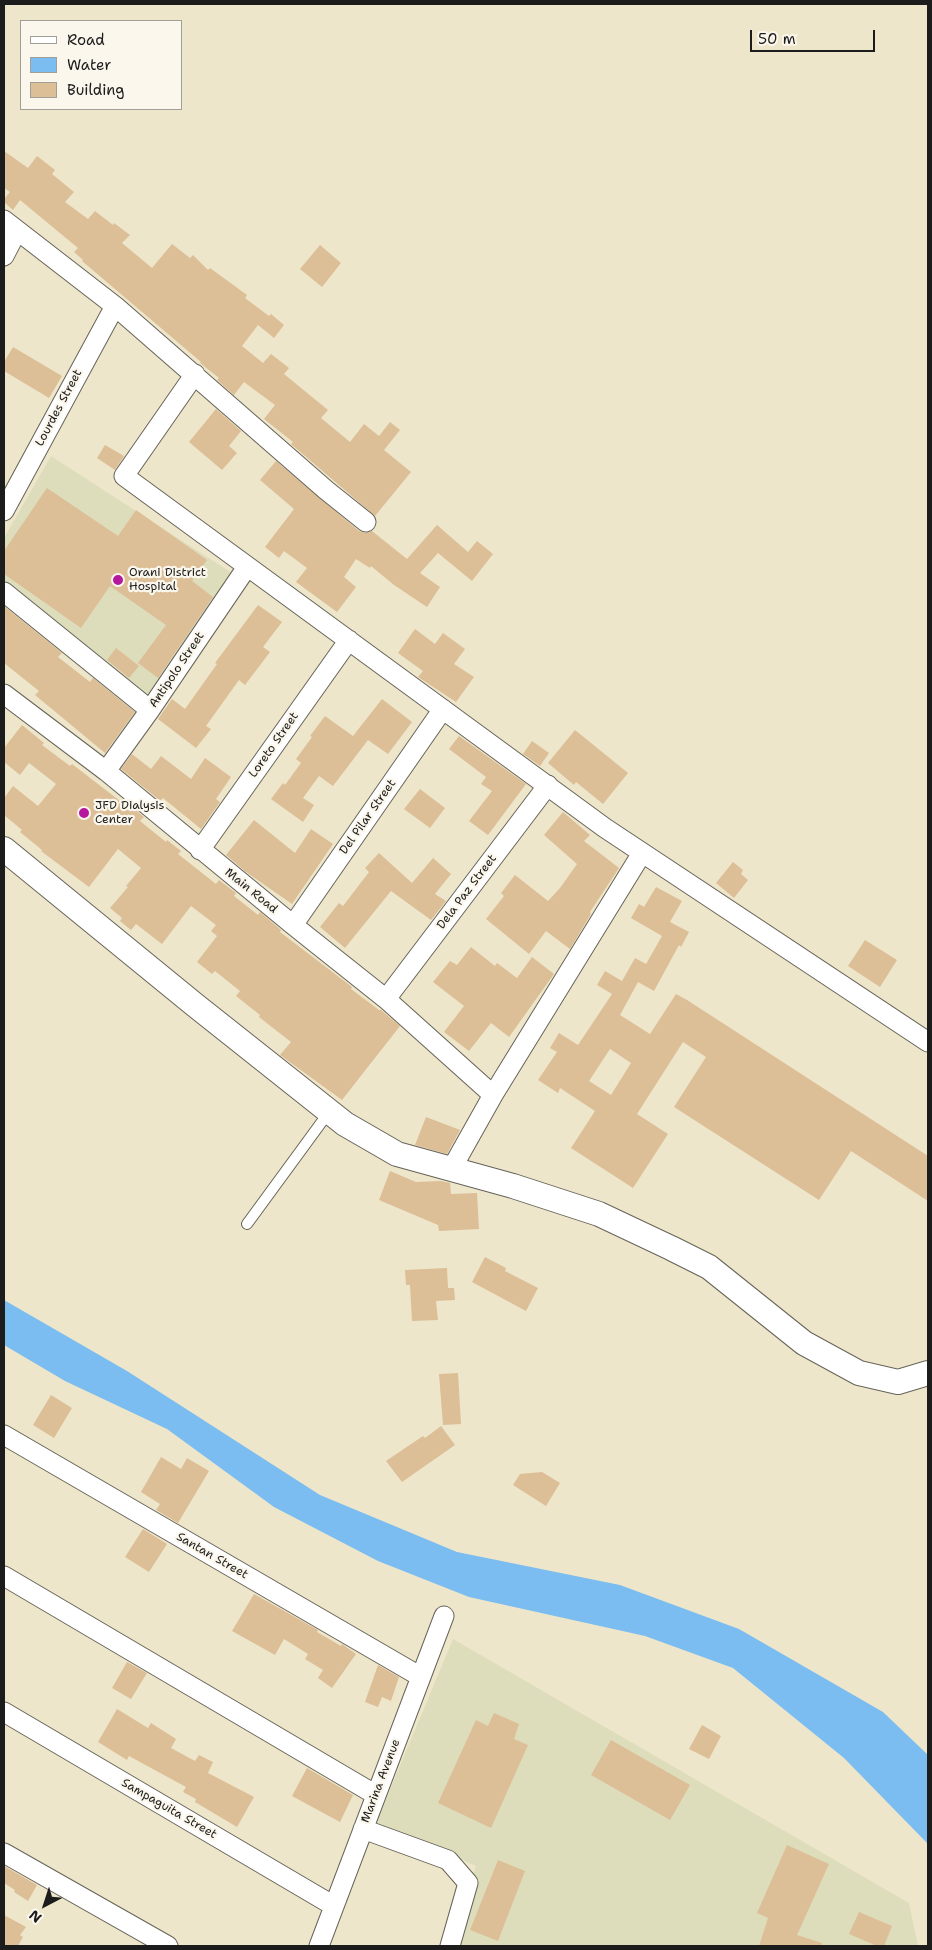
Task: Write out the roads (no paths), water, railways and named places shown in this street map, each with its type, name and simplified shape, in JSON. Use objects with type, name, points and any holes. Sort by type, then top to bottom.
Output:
[{"type":"street","points":[[4,256],[11,225],[115,306],[326,490],[366,522]]},
{"type":"street","name":"Lourdes Street","points":[[4,511],[115,306]]},
{"type":"street","points":[[194,374],[124,476],[642,853],[928,1042]]},
{"type":"street","name":"Antipolo Street","points":[[106,772],[247,567]]},
{"type":"street","points":[[4,592],[150,710]]},
{"type":"street","name":"Loreto Street","points":[[200,850],[349,640]]},
{"type":"street","name":"Main Road","points":[[4,694],[106,772],[293,926],[386,999],[493,1096]]},
{"type":"street","name":"Del Pilar Street","points":[[293,926],[443,709]]},
{"type":"street","name":"Dela Paz Street","points":[[386,999],[548,784]]},
{"type":"street","points":[[4,849],[195,1005],[345,1124],[397,1154],[452,1168],[599,1214],[671,1248],[709,1267],[804,1343],[859,1373],[898,1382],[928,1373]]},
{"type":"street","points":[[452,1168],[493,1096],[642,853]]},
{"type":"street","name":"Santan Street","points":[[4,1434],[421,1677]]},
{"type":"street","points":[[4,1576],[376,1795]]},
{"type":"street","name":"Marina Avenue","points":[[319,1946],[444,1616]]},
{"type":"street","name":"Sampaguita Street","points":[[4,1712],[334,1906]]},
{"type":"street","points":[[363,1829],[448,1860],[468,1883],[450,1946]]},
{"type":"street","points":[[4,1853],[168,1946]]},
{"type":"lane","points":[[247,1224],[329,1111]]},
{"type":"water","points":[[4,1300],[127,1371],[320,1495],[457,1552],[620,1585],[739,1629],[883,1712],[928,1755],[928,1844],[844,1758],[733,1668],[645,1636],[469,1597],[378,1561],[274,1507],[167,1429],[65,1381],[4,1345]]},
{"type":"place","name":"Orani District Hospital","points":[[118,580]]},
{"type":"place","name":"JFD Dialysis Center","points":[[84,813]]}]
